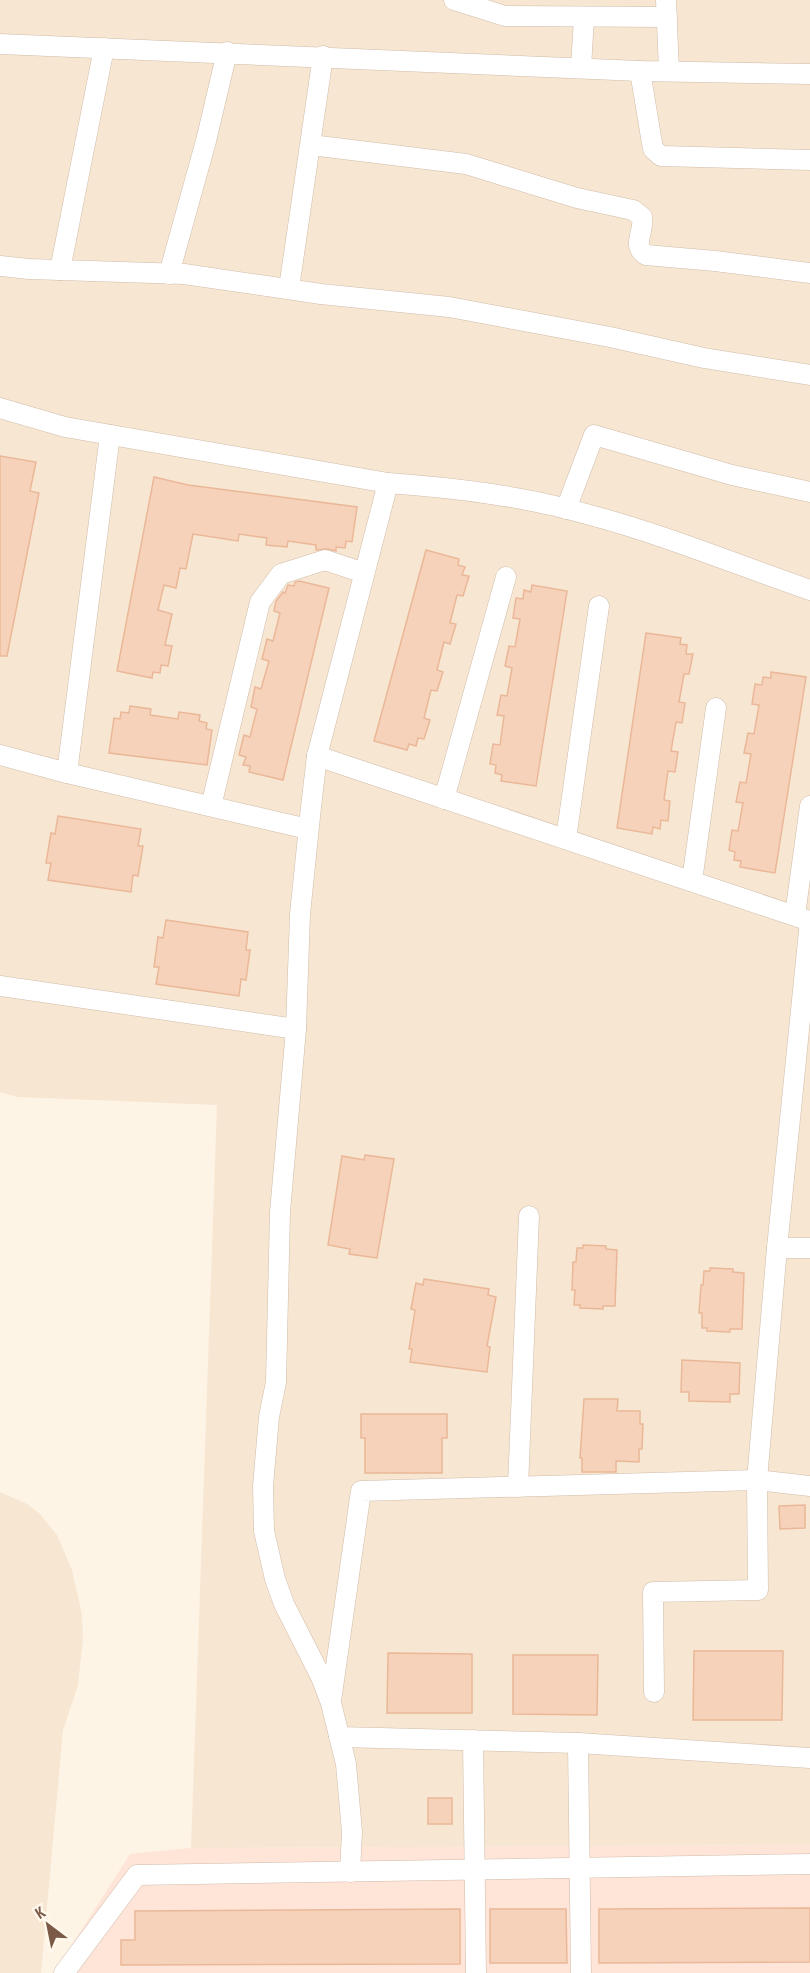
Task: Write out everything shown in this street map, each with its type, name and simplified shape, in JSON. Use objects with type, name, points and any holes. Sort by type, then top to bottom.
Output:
[{"type":"street","points":[[454,0],[505,16],[584,17],[667,9],[669,71]]},
{"type":"street","points":[[581,68],[584,17]]},
{"type":"street","points":[[0,44],[581,68],[810,74]]},
{"type":"street","points":[[60,270],[104,48]]},
{"type":"street","points":[[169,274],[200,164],[226,52]]},
{"type":"street","points":[[289,288],[323,56]]},
{"type":"street","points":[[640,70],[653,149],[661,156],[810,160]]},
{"type":"street","points":[[311,145],[466,164],[577,198],[633,210],[642,217],[638,246],[639,251],[646,255],[810,273]]},
{"type":"street","points":[[0,266],[213,278],[449,307],[610,337],[704,358],[810,375]]},
{"type":"street","points":[[0,408],[65,428],[388,483],[491,493],[566,509],[637,529],[810,590]]},
{"type":"street","points":[[67,772],[110,435]]},
{"type":"street","points":[[566,509],[594,435],[732,475],[810,492]]},
{"type":"street","points":[[350,1872],[352,1832],[346,1764],[331,1703],[274,1579],[262,1509],[265,1451],[276,1382],[280,1212],[296,1029],[300,914],[308,829],[317,756],[388,483]]},
{"type":"street","points":[[213,798],[260,602],[281,574],[325,560],[364,573]]},
{"type":"street","points":[[444,799],[506,577]]},
{"type":"street","points":[[566,839],[599,606]]},
{"type":"street","points":[[692,881],[716,708]]},
{"type":"street","points":[[0,755],[308,829]]},
{"type":"street","points":[[317,756],[805,919]]},
{"type":"street","points":[[654,1692],[653,1592],[758,1590],[757,1480],[777,1248],[802,1076],[810,806]]},
{"type":"street","points":[[0,986],[296,1029]]},
{"type":"street","points":[[518,1487],[529,1216]]},
{"type":"street","points":[[777,1248],[810,1248]]},
{"type":"street","points":[[331,1703],[361,1491],[757,1480],[810,1486]]},
{"type":"street","points":[[339,1737],[578,1743],[810,1758]]},
{"type":"street","points":[[473,1740],[476,1973]]},
{"type":"street","points":[[578,1743],[581,1973]]},
{"type":"street","points":[[64,1973],[136,1875],[810,1864]]},
{"type":"shaded area","points":[[0,0],[810,0],[810,1845],[191,1848],[217,1105],[17,1097],[0,1092]]},
{"type":"shaded area","points":[[0,1492],[27,1504],[39,1513],[57,1535],[72,1570],[82,1615],[83,1639],[78,1685],[63,1730],[41,1973],[0,1973]]},
{"type":"shaded area","points":[[810,1845],[810,1973],[54,1973],[130,1854],[191,1848]]},
{"type":"building","points":[[0,456],[36,462],[30,491],[39,493],[7,656],[0,656]]},
{"type":"building","points":[[154,477],[188,485],[357,507],[352,542],[346,541],[345,548],[336,547],[336,551],[316,550],[316,545],[288,541],[287,547],[266,545],[267,538],[239,534],[238,541],[193,534],[186,569],[180,568],[176,588],[164,585],[158,610],[172,614],[165,645],[172,646],[168,666],[161,665],[160,673],[153,672],[152,678],[117,671]]},
{"type":"building","points":[[426,550],[459,559],[458,565],[465,567],[462,575],[469,576],[463,596],[457,595],[450,623],[456,624],[450,644],[444,642],[437,670],[443,672],[437,691],[431,690],[424,718],[430,720],[424,739],[418,738],[416,746],[409,744],[407,750],[374,741]]},
{"type":"building","points":[[295,582],[329,588],[283,780],[249,772],[250,766],[243,765],[246,757],[239,755],[244,735],[250,737],[257,709],[251,707],[255,687],[261,689],[269,661],[262,659],[267,639],[273,641],[280,613],[274,611],[276,601],[283,592],[285,593],[288,585],[294,586]]},
{"type":"building","points":[[532,585],[567,591],[536,786],[501,781],[502,775],[495,773],[496,765],[490,764],[493,744],[500,745],[504,716],[497,715],[501,695],[507,696],[512,668],[505,666],[509,646],[515,647],[520,619],[513,618],[516,598],[523,599],[524,590],[531,592]]},
{"type":"building","points":[[646,633],[681,638],[680,644],[687,645],[686,654],[693,654],[689,674],[684,674],[679,702],[685,703],[682,723],[676,722],[671,751],[678,752],[675,772],[668,771],[664,800],[670,801],[668,821],[661,820],[660,829],[653,827],[652,834],[617,828]]},
{"type":"building","points":[[771,672],[806,677],[775,873],[740,867],[741,861],[734,860],[735,852],[729,850],[732,830],[738,831],[743,803],[736,802],[740,782],[746,783],[751,754],[744,753],[748,733],[754,734],[759,705],[752,704],[755,684],[762,685],[763,677],[771,678]]},
{"type":"building","points":[[130,706],[151,709],[150,715],[178,719],[179,712],[200,715],[199,721],[207,723],[206,729],[212,730],[207,765],[109,753],[114,718],[120,719],[121,712],[129,713]]},
{"type":"building","points":[[58,816],[141,829],[138,846],[143,846],[138,876],[133,875],[131,892],[48,880],[51,863],[46,863],[51,833],[55,834]]},
{"type":"building","points":[[166,920],[248,932],[246,950],[250,950],[246,980],[241,979],[239,996],[156,984],[159,967],[154,967],[158,937],[163,938]]},
{"type":"building","points":[[365,1155],[394,1159],[377,1258],[349,1254],[350,1249],[328,1245],[342,1156],[364,1160]]},
{"type":"building","points":[[583,1245],[606,1246],[606,1249],[617,1250],[615,1306],[603,1306],[603,1309],[580,1308],[580,1305],[574,1305],[573,1262],[576,1262],[577,1248],[583,1248]]},
{"type":"building","points":[[710,1268],[733,1269],[733,1272],[744,1273],[742,1329],[730,1329],[730,1332],[707,1331],[707,1328],[702,1328],[702,1313],[699,1313],[701,1285],[703,1285],[704,1271],[710,1271]]},
{"type":"building","points":[[424,1279],[489,1289],[488,1295],[496,1297],[487,1346],[490,1347],[487,1372],[410,1362],[412,1349],[409,1349],[415,1310],[411,1309],[416,1283],[423,1285]]},
{"type":"building","points":[[682,1360],[740,1363],[739,1394],[730,1394],[730,1402],[689,1401],[689,1392],[681,1392]]},
{"type":"building","points":[[584,1399],[618,1399],[617,1411],[640,1411],[640,1424],[643,1424],[639,1462],[616,1461],[616,1472],[582,1472],[582,1458],[580,1458]]},
{"type":"building","points":[[361,1414],[447,1414],[447,1438],[442,1438],[442,1473],[365,1473],[365,1438],[361,1438]]},
{"type":"building","points":[[805,1505],[805,1528],[780,1529],[779,1506]]},
{"type":"building","points":[[694,1651],[783,1651],[782,1720],[693,1720]]},
{"type":"building","points":[[388,1653],[472,1654],[472,1713],[387,1713]]},
{"type":"building","points":[[513,1655],[598,1655],[597,1715],[513,1714]]},
{"type":"building","points":[[428,1798],[452,1798],[452,1824],[428,1824]]},
{"type":"building","points":[[810,1908],[810,1962],[599,1963],[599,1909]]},
{"type":"building","points":[[460,1909],[460,1964],[121,1965],[121,1940],[135,1940],[135,1911]]},
{"type":"building","points":[[490,1909],[566,1909],[567,1963],[490,1963]]}]
